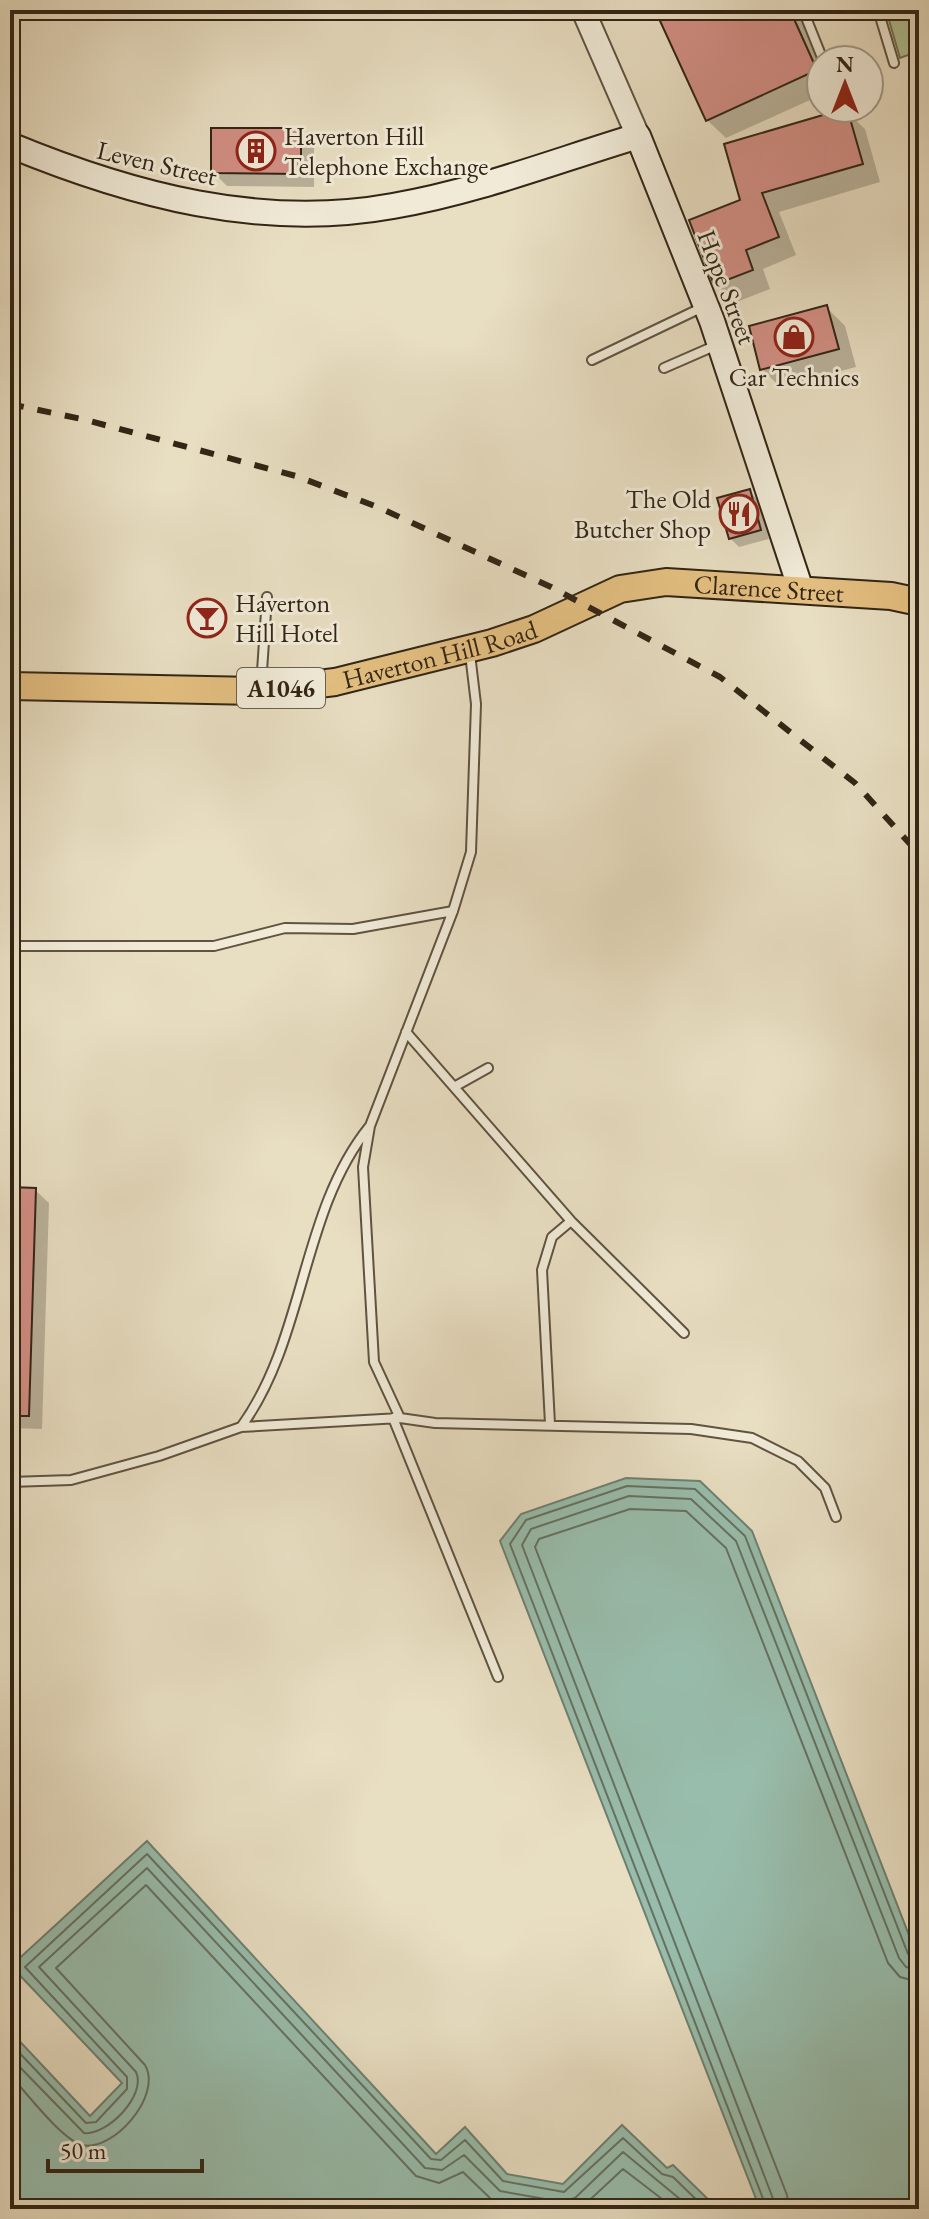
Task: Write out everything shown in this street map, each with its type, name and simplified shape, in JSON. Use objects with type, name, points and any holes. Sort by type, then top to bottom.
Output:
[{"type":"main road","name":"Leven Street","points":[[10,145],[88,177],[179,201],[242,211],[319,212],[392,207],[638,136]]},
{"type":"main road","name":"Hope Street","points":[[638,136],[720,343],[801,590]]},
{"type":"main road","name":"Clarence Street","points":[[620,589],[666,582],[891,596],[919,602]]},
{"type":"main road","name":"Haverton Hill Road","points":[[10,686],[90,684],[261,691],[335,682],[469,649],[534,629],[620,589]]},
{"type":"street","name":"Hope Street","points":[[583,10],[638,136]]},
{"type":"lane","points":[[803,10],[817,44]]},
{"type":"lane","points":[[878,10],[894,63]]},
{"type":"lane","points":[[592,360],[706,306]]},
{"type":"lane","points":[[664,368],[720,343]]},
{"type":"lane","points":[[261,691],[267,597]]},
{"type":"lane","points":[[469,649],[476,704],[471,852],[453,911],[370,1126],[363,1167],[374,1362],[498,1677]]},
{"type":"lane","points":[[10,946],[214,946],[285,928],[353,929],[453,911]]},
{"type":"lane","points":[[406,1032],[571,1221],[684,1333]]},
{"type":"lane","points":[[454,1087],[488,1068]]},
{"type":"lane","points":[[241,1427],[253,1410],[283,1345],[309,1257],[352,1148],[370,1126]]},
{"type":"lane","points":[[550,1424],[542,1270],[552,1237],[571,1221]]},
{"type":"lane","points":[[10,1482],[71,1480],[159,1456],[241,1427],[397,1418],[435,1423],[691,1429],[752,1438],[798,1461],[825,1488],[836,1517]]},
{"type":"shaded area","points":[[886,10],[919,10],[919,51],[900,58]]},
{"type":"water","points":[[626,1478],[700,1481],[752,1531],[919,1961],[919,2209],[760,2209],[500,1541],[521,1514]]},
{"type":"water","points":[[147,1841],[436,2154],[465,2127],[507,2174],[563,2184],[622,2125],[667,2168],[673,2165],[718,2209],[10,2209],[10,2031],[90,2116],[122,2083],[11,1966]]},
{"type":"building","points":[[655,10],[790,10],[805,44],[805,76],[706,121]]},
{"type":"building","points":[[805,120],[805,124],[852,124],[863,164],[762,193],[779,237],[746,250],[753,270],[714,285],[689,220],[740,200],[724,144]]},
{"type":"building","name":"Haverton Hill Telephone Exchange","points":[[211,128],[301,128],[301,174],[211,173]]},
{"type":"building","name":"Car Technics","points":[[827,305],[839,349],[760,370],[749,326]]},
{"type":"building","name":"The Old Butcher Shop","points":[[750,489],[761,530],[729,539],[717,498]]},
{"type":"building","points":[[10,1187],[36,1188],[29,1416],[10,1416]]},
{"type":"railway","points":[[10,404],[86,420],[296,476],[380,508],[551,587],[720,677],[855,783],[919,854]]},
{"type":"place","name":"Haverton Hill Telephone Exchange","points":[[256,151]]},
{"type":"place","name":"Car Technics","points":[[794,337]]},
{"type":"place","name":"The Old Butcher Shop","points":[[739,514]]},
{"type":"place","name":"Haverton Hill Hotel","points":[[207,618]]}]
